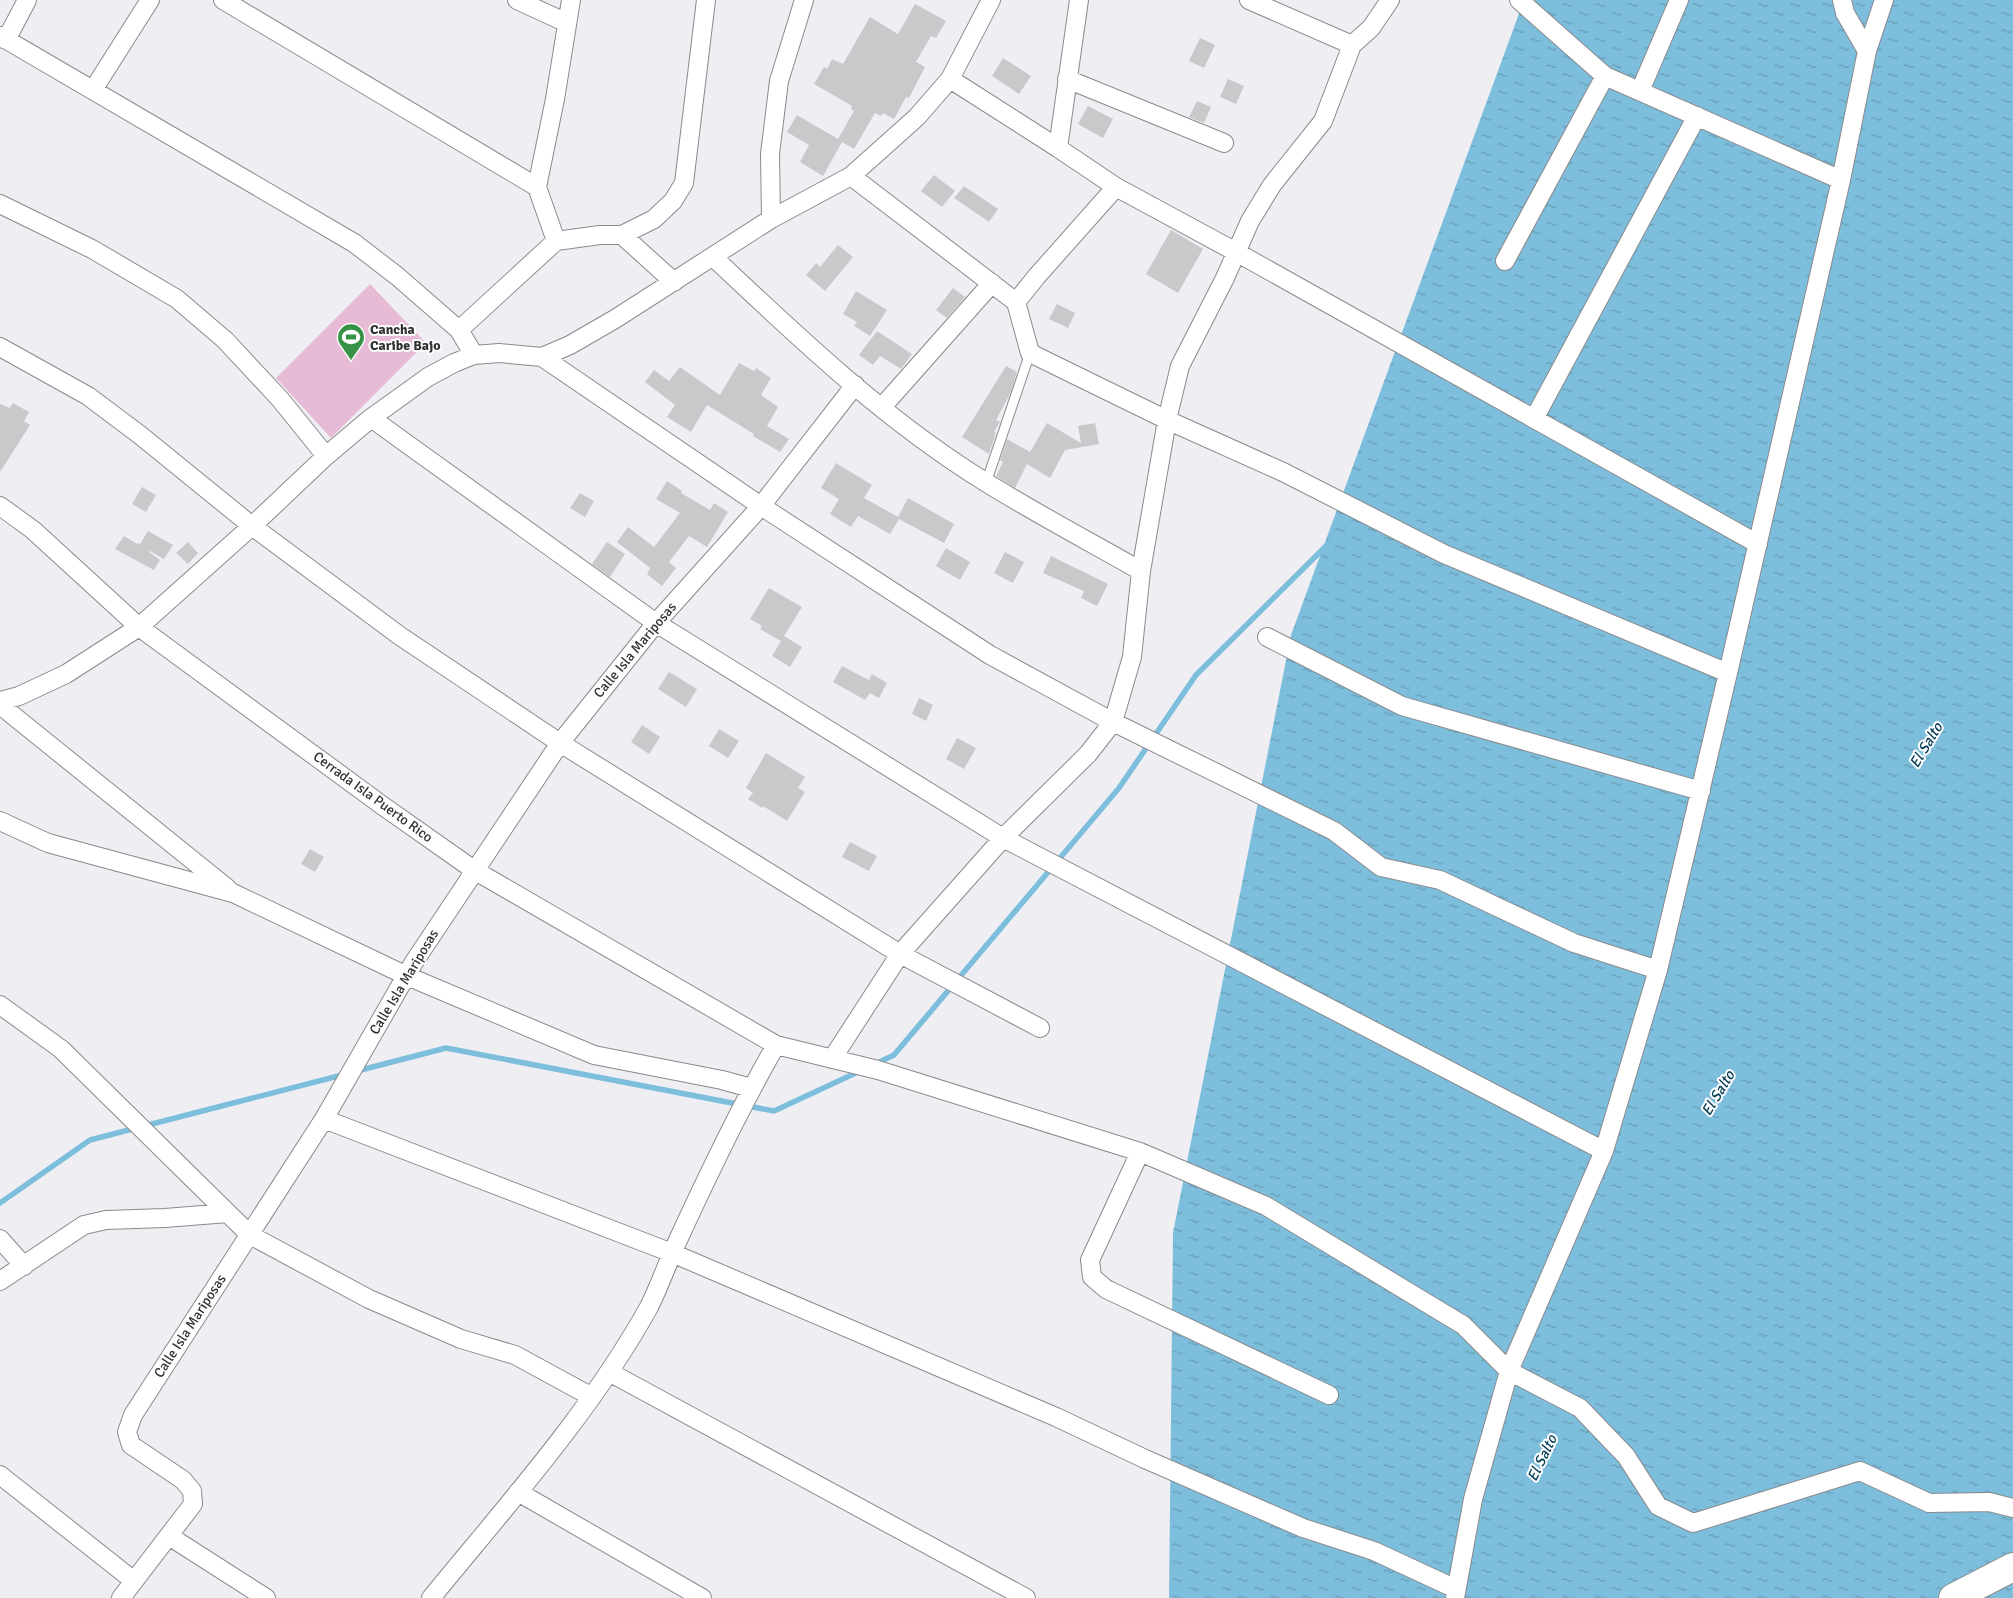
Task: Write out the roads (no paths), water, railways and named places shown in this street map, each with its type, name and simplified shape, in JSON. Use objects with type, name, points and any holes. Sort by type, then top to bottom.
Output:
[{"type":"highway","points":[[1953,1598],[2013,1567]]},
{"type":"street","points":[[27,0],[3,38],[354,243],[398,276],[459,330],[474,355]]},
{"type":"street","points":[[92,90],[150,0]]},
{"type":"street","points":[[223,0],[537,187]]},
{"type":"street","points":[[517,0],[567,23]]},
{"type":"street","points":[[556,241],[537,187],[555,99],[570,0]]},
{"type":"street","points":[[459,330],[556,241],[600,235],[622,235],[654,219],[674,201],[684,183],[706,0]]},
{"type":"street","points":[[771,219],[770,154],[779,82],[804,0]]},
{"type":"street","points":[[0,701],[19,696],[66,674],[139,626],[252,526],[326,456],[371,418],[428,378],[454,363],[474,355],[499,353],[542,357],[570,345],[614,320],[771,219],[851,176],[917,117],[950,79],[991,0]]},
{"type":"street","points":[[1058,148],[1079,0]]},
{"type":"street","points":[[1249,0],[1352,45]]},
{"type":"street","points":[[832,1059],[900,954],[1003,838],[1088,754],[1113,722],[1132,657],[1141,571],[1167,420],[1180,366],[1250,221],[1272,185],[1323,121],[1352,45],[1371,28],[1390,0]]},
{"type":"street","points":[[1519,0],[1605,76],[1840,180]]},
{"type":"street","points":[[1640,91],[1679,0]]},
{"type":"street","points":[[1842,0],[1845,13],[1868,51]]},
{"type":"street","points":[[324,1119],[672,1253],[1056,1417],[1146,1459],[1295,1524],[1374,1550],[1456,1594],[1472,1499],[1509,1371],[1604,1151],[1658,970],[1758,544],[1868,51],[1884,0]]},
{"type":"street","points":[[1505,262],[1605,76]]},
{"type":"street","points":[[950,79],[1116,187],[1236,252],[1758,544]]},
{"type":"street","points":[[1067,79],[1224,143]]},
{"type":"street","points":[[1534,420],[1697,116]]},
{"type":"street","points":[[851,176],[1016,302],[1030,352],[1167,420],[1283,472],[1444,554],[1728,674]]},
{"type":"street","points":[[1016,302],[1116,187]]},
{"type":"street","points":[[0,204],[92,250],[177,299],[225,340],[280,399],[326,456]]},
{"type":"street","points":[[622,235],[674,282]]},
{"type":"street","points":[[712,257],[812,350],[882,407],[986,483],[1141,571]]},
{"type":"street","points":[[882,407],[992,283]]},
{"type":"street","points":[[0,347],[88,396],[140,435],[252,526],[400,636],[560,743],[900,954],[1040,1028]]},
{"type":"street","points":[[542,357],[761,506],[990,655],[1113,722],[1334,831],[1381,867],[1440,880],[1574,943],[1658,970]]},
{"type":"street","name":"Calle Isla Mariposas","points":[[121,1598],[193,1504],[192,1491],[183,1480],[131,1445],[127,1432],[133,1415],[324,1119],[407,976],[474,870],[560,743],[656,623],[761,506],[855,385]]},
{"type":"street","points":[[371,418],[656,623],[1003,838],[1604,1151]]},
{"type":"street","name":"Cerrada Isla Puerto Rico","points":[[0,506],[32,530],[139,626],[383,806],[474,870],[776,1045],[878,1070],[1140,1152],[1266,1206],[1463,1325],[1509,1371],[1580,1408],[1626,1456],[1658,1506],[1693,1523],[1860,1470],[1929,1503],[1989,1502],[2013,1508]]},
{"type":"street","points":[[1267,637],[1402,706],[1701,791]]},
{"type":"street","points":[[0,705],[233,893]]},
{"type":"street","points":[[0,821],[48,843],[233,893],[407,976],[594,1055],[722,1080],[752,1088]]},
{"type":"street","points":[[0,1004],[62,1049],[250,1235],[369,1299],[460,1339],[515,1355],[592,1397]]},
{"type":"street","points":[[431,1598],[518,1492],[592,1397],[609,1372],[649,1306],[672,1253],[752,1088],[776,1045]]},
{"type":"street","points":[[1140,1152],[1090,1260],[1092,1277],[1106,1289],[1329,1394]]},
{"type":"street","points":[[0,1281],[84,1225],[106,1220],[158,1219],[228,1213]]},
{"type":"street","points":[[0,1239],[24,1266]]},
{"type":"street","points":[[609,1372],[1026,1598]]},
{"type":"street","points":[[0,1475],[134,1581]]},
{"type":"street","points":[[518,1492],[702,1598]]},
{"type":"street","points":[[168,1536],[266,1598]]},
{"type":"lane","points":[[986,483],[1030,352]]},
{"type":"water","name":"El Salto","points":[[1524,0],[2013,0],[2013,1598],[1169,1598],[1173,1233],[1291,635]]},
{"type":"waterway","points":[[873,1065],[894,1055],[1119,788],[1196,675],[1327,545]]},
{"type":"waterway","points":[[357,1071],[446,1048],[774,1111],[860,1071]]},
{"type":"waterway","points":[[0,1203],[90,1140],[346,1074]]},
{"type":"place","name":"Cancha Caribe Bajo","points":[[351,361]]}]
